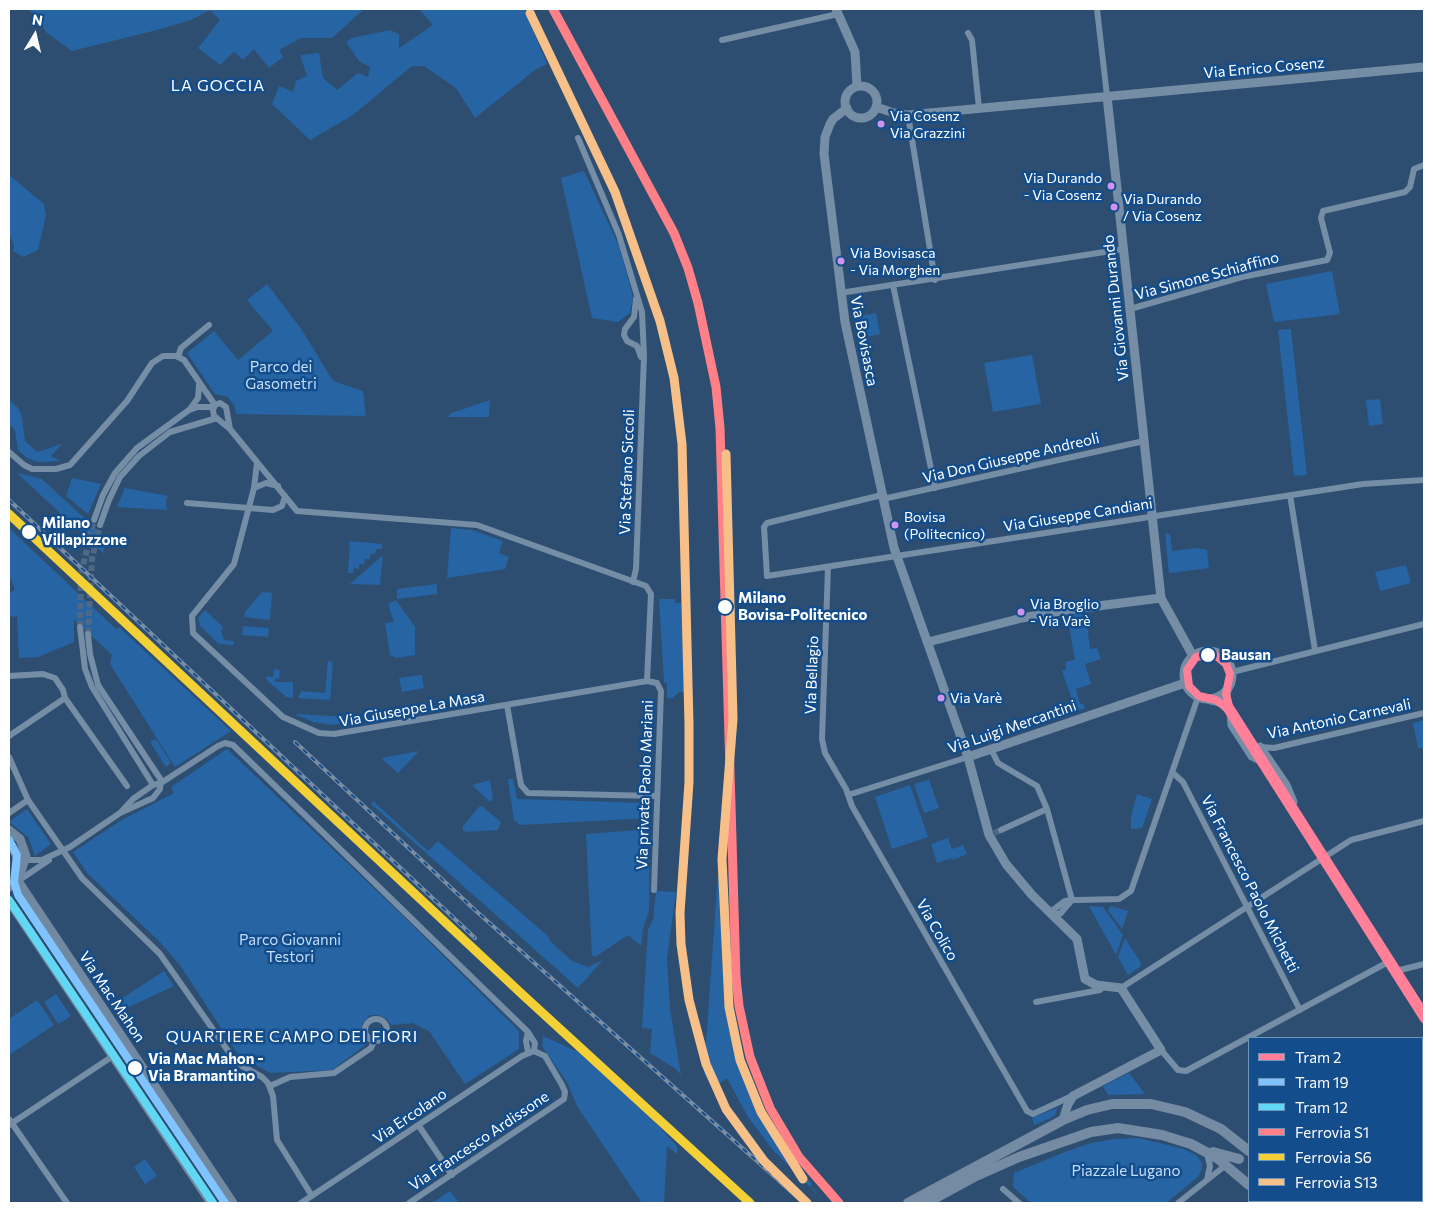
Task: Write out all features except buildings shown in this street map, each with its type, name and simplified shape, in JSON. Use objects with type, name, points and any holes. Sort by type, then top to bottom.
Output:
[{"type":"main road","points":[[9,830],[22,842],[26,860],[18,881],[9,887]]},
{"type":"main road","name":"Via Mac Mahon","points":[[18,881],[233,1203]]},
{"type":"main road","points":[[9,901],[211,1203]]},
{"type":"main road","points":[[113,1056],[128,1046]]},
{"type":"main road","points":[[926,1203],[1018,1151],[1063,1120],[1087,1110],[1117,1104],[1160,1106],[1190,1114],[1212,1124],[1248,1150]]},
{"type":"main road","points":[[908,1203],[1018,1151],[1091,1132],[1118,1128],[1166,1136],[1244,1158]]},
{"type":"main road","points":[[1191,1144],[1226,1165],[1248,1184]]},
{"type":"main road","points":[[1226,1165],[1244,1158]]},
{"type":"street","points":[[1097,9],[1107,96]]},
{"type":"street","points":[[722,40],[837,11],[854,52],[857,86]]},
{"type":"street","points":[[968,32],[972,40],[978,108]]},
{"type":"street","name":"Via Enrico Cosenz","points":[[876,107],[894,114],[908,115],[1424,67]]},
{"type":"street","points":[[857,86],[867,87],[874,91],[877,98],[876,107],[871,116],[863,118],[852,115],[847,108],[845,100],[847,92],[857,86]]},
{"type":"street","name":"Via Giovanni Durando","points":[[1107,96],[1161,598]]},
{"type":"street","name":"Via Bovisasca","points":[[847,108],[832,119],[826,134],[824,151],[840,294],[896,555],[968,757],[991,834],[1006,864],[1077,939],[1085,979]]},
{"type":"street","points":[[908,115],[935,280]]},
{"type":"street","points":[[578,138],[619,235],[642,312],[643,339],[638,343],[632,344],[627,341],[624,335],[636,310],[636,294]]},
{"type":"street","name":"Via Simone Schiaffino","points":[[1130,309],[1242,277],[1325,261],[1330,255],[1321,218],[1323,212],[1397,195],[1409,189],[1414,169],[1424,165]]},
{"type":"street","points":[[840,294],[1124,249]]},
{"type":"street","points":[[893,285],[935,488]]},
{"type":"street","points":[[629,325],[635,324],[642,327]]},
{"type":"street","points":[[178,357],[182,348],[208,325]]},
{"type":"street","name":"Via Stefano Siccoli","points":[[632,582],[636,569],[643,339]]},
{"type":"street","name":"Via Stefano Siccoli","points":[[632,344],[640,351],[642,363]]},
{"type":"street","points":[[9,452],[24,465],[32,468],[56,469],[70,465],[127,401],[152,363],[163,356],[178,357],[187,364],[214,406],[213,414],[230,429],[279,486],[285,496],[282,506],[273,510],[186,503]]},
{"type":"street","points":[[190,410],[198,398],[198,381]]},
{"type":"street","points":[[94,520],[103,495],[115,473],[137,448],[190,410],[198,407],[214,406],[220,403],[225,405],[230,429]]},
{"type":"street","points":[[100,525],[120,477],[139,456],[170,432],[224,417],[227,413]]},
{"type":"street","name":"Via Don Giuseppe Andreoli","points":[[828,567],[767,576],[765,525],[771,521],[935,488],[1144,441]]},
{"type":"street","points":[[247,508],[254,488],[257,462]]},
{"type":"street","name":"Via Giuseppe Candiani","points":[[828,567],[1152,516],[1204,511],[1290,495],[1371,483],[1424,480]]},
{"type":"street","points":[[254,488],[266,483],[279,486]]},
{"type":"street","points":[[1290,495],[1315,650]]},
{"type":"street","name":"Via privata Paolo Mariani","points":[[285,496],[294,508],[302,512],[477,525],[646,586],[651,594],[647,681],[657,683],[661,691],[658,790],[655,796],[658,800],[654,890]]},
{"type":"street","name":"Via Giuseppe La Masa","points":[[247,508],[232,570],[192,616],[191,626],[194,633],[283,717],[319,733],[355,732],[647,681]]},
{"type":"street","name":"Via Bellagio","points":[[825,753],[822,739],[828,567]]},
{"type":"street","points":[[928,642],[1057,611],[1161,598],[1194,656]]},
{"type":"street","points":[[1232,672],[1424,624]]},
{"type":"street","points":[[80,627],[85,669],[92,687],[153,785]]},
{"type":"street","points":[[88,634],[90,654],[98,685],[162,782]]},
{"type":"street","points":[[1264,763],[1252,756],[1232,725],[1230,710],[1226,698],[1232,672],[1227,661],[1218,653],[1204,652],[1194,656],[1184,670],[1185,683],[1191,692],[1203,698],[1220,702],[1230,710],[1249,739],[1324,857],[1424,1016]]},
{"type":"street","points":[[9,676],[43,674],[55,678],[63,690],[65,698],[127,786]]},
{"type":"street","name":"Via Luigi Mercantini","points":[[848,795],[968,757],[1185,683]]},
{"type":"street","points":[[1203,698],[1221,696],[1230,685]]},
{"type":"street","points":[[9,736],[65,698]]},
{"type":"street","points":[[1052,914],[1060,914],[1072,900],[1119,899],[1131,891],[1173,773],[1203,698]]},
{"type":"street","points":[[508,705],[521,785],[528,793],[655,796]]},
{"type":"street","name":"Via Antonio Carnevali","points":[[1260,747],[1274,748],[1424,713]]},
{"type":"street","points":[[1249,739],[1260,747],[1288,789],[1295,812]]},
{"type":"street","points":[[120,813],[133,799],[153,785],[162,782],[222,744],[233,746],[528,1032],[535,1043],[531,1052]]},
{"type":"street","points":[[991,749],[998,763],[1037,786],[1047,809],[1072,900]]},
{"type":"street","name":"Via Colico","points":[[825,753],[852,806],[1028,1113],[1033,1114],[1051,1107]]},
{"type":"street","points":[[9,757],[28,800],[82,878],[160,954],[233,1058],[242,1066],[263,1077],[270,1086],[273,1096],[277,1140],[312,1196]]},
{"type":"street","name":"Via Francesco Paolo Michetti","points":[[1173,773],[1183,782],[1300,1010]]},
{"type":"street","points":[[26,860],[42,860],[70,847],[120,813],[153,798],[158,794],[162,782]]},
{"type":"street","points":[[9,813],[28,800]]},
{"type":"street","points":[[1001,830],[1047,809]]},
{"type":"street","points":[[1085,979],[1090,983],[1120,988],[1150,971],[1351,840],[1364,835],[1424,821]]},
{"type":"street","points":[[18,881],[62,850]]},
{"type":"street","points":[[1250,1037],[1390,962]]},
{"type":"street","points":[[1396,972],[1424,964]]},
{"type":"street","points":[[1084,994],[1085,979]]},
{"type":"street","points":[[1036,1002],[1084,994],[1100,990],[1105,986]]},
{"type":"street","points":[[1120,988],[1161,1050],[1178,1070],[1186,1072],[1248,1038]]},
{"type":"street","points":[[270,1086],[290,1077],[334,1073],[371,1048],[374,1041]]},
{"type":"street","points":[[1051,1107],[1161,1050]]},
{"type":"street","name":"Via Francesco Ardissone","points":[[409,1203],[564,1099],[565,1092],[562,1085],[545,1056],[531,1052]]},
{"type":"street","name":"Via Ercolano","points":[[301,1203],[531,1052]]},
{"type":"street","points":[[67,1203],[10,1122],[113,1056]]},
{"type":"street","points":[[1063,1120],[1066,1108],[1073,1096]]},
{"type":"street","points":[[1051,1107],[1066,1108]]},
{"type":"street","points":[[418,1126],[452,1175]]},
{"type":"street","points":[[1206,1152],[1210,1163],[1206,1180]]},
{"type":"street","points":[[1178,1203],[1226,1165]]},
{"type":"street","points":[[1003,1188],[1019,1203]]},
{"type":"green space","points":[[29,9],[364,9],[332,38],[301,38],[279,50],[283,57],[269,68],[254,49],[243,60],[234,52],[220,65],[198,48],[220,20],[210,10],[191,20],[72,51],[47,33]]},
{"type":"green space","points":[[419,9],[524,9],[547,64],[535,70],[475,118],[456,88],[424,66],[412,66],[353,115],[310,140],[272,104],[279,86],[293,92],[296,81],[307,76],[300,55],[319,53],[323,78],[337,90],[358,73],[368,77],[370,67],[359,61],[346,42],[352,38],[390,30],[399,34],[399,48],[433,25]]},
{"type":"green space","points":[[584,171],[619,246],[633,296],[630,313],[618,322],[592,318],[561,178]]},
{"type":"green space","points":[[9,175],[44,204],[46,215],[38,250],[23,257],[13,251],[14,245],[9,234]]},
{"type":"green space","points":[[1332,271],[1340,314],[1274,322],[1266,284]]},
{"type":"green space","name":"Parco dei Gasometri","points":[[267,284],[302,330],[333,381],[363,391],[366,416],[236,414],[235,407],[228,397],[215,394],[187,353],[214,331],[238,360],[273,331],[247,300]]},
{"type":"green space","points":[[876,313],[880,334],[857,339],[853,317]]},
{"type":"green space","points":[[1291,329],[1307,475],[1294,476],[1278,330]]},
{"type":"green space","points":[[1032,355],[1041,404],[993,412],[984,363]]},
{"type":"green space","points":[[9,399],[19,409],[25,441],[37,452],[62,444],[51,456],[61,461],[38,462],[27,458],[18,450],[15,430],[9,424]]},
{"type":"green space","points":[[1380,399],[1383,424],[1369,426],[1366,400]]},
{"type":"green space","points":[[490,400],[489,417],[449,417],[449,414]]},
{"type":"green space","points":[[17,473],[42,479],[107,539],[103,553]]},
{"type":"green space","points":[[72,478],[101,484],[88,514],[66,496]]},
{"type":"green space","points":[[125,488],[168,496],[166,501],[167,510],[117,507]]},
{"type":"green space","points":[[9,528],[116,629],[119,627],[231,731],[175,767],[110,664],[112,655],[74,619],[74,642],[38,657],[19,658],[17,616],[9,617],[9,593],[15,590],[9,575]]},
{"type":"green space","points":[[451,528],[472,530],[503,541],[499,553],[509,557],[505,569],[447,578]]},
{"type":"green space","points":[[1165,534],[1170,534],[1172,551],[1197,548],[1207,550],[1209,568],[1169,573]]},
{"type":"green space","points":[[350,541],[382,544],[382,549],[376,549],[375,554],[370,554],[370,559],[365,559],[364,564],[359,564],[359,569],[354,568],[353,573],[348,573]]},
{"type":"green space","points":[[383,555],[380,585],[350,584]]},
{"type":"green space","points":[[1406,565],[1411,583],[1380,591],[1375,572]]},
{"type":"green space","points":[[437,584],[437,594],[397,599],[397,589]]},
{"type":"green space","points":[[262,592],[272,593],[270,620],[244,617],[245,612]]},
{"type":"green space","points":[[659,599],[675,599],[675,603],[685,603],[687,693],[679,692],[673,698],[667,698],[667,683],[664,683]]},
{"type":"green space","points":[[396,600],[415,627],[415,655],[397,658],[390,655],[385,623],[394,622],[388,604]]},
{"type":"green space","points":[[205,610],[223,627],[221,631],[224,640],[234,641],[233,645],[219,644],[200,626],[198,618]]},
{"type":"green space","points":[[1086,613],[1090,649],[1097,648],[1101,659],[1085,664],[1091,684],[1076,689],[1080,704],[1083,704],[1085,708],[1076,711],[1062,671],[1066,669],[1065,662],[1075,660],[1067,615]]},
{"type":"green space","points":[[243,626],[269,628],[268,637],[242,635]]},
{"type":"green space","points":[[328,661],[333,662],[330,700],[298,698],[301,691],[325,693]]},
{"type":"green space","points":[[274,669],[280,670],[279,679],[275,678],[275,682],[293,682],[293,698],[286,697],[266,679],[266,676],[273,677]]},
{"type":"green space","points":[[422,675],[424,688],[402,692],[399,678]]},
{"type":"green space","points":[[295,714],[350,717],[350,722],[332,725],[313,722]]},
{"type":"green space","points":[[1424,720],[1424,748],[1418,748],[1413,723]]},
{"type":"green space","points":[[156,739],[171,763],[166,767],[150,742]]},
{"type":"green space","name":"Parco Giovanni Testori","points":[[227,749],[400,913],[519,1031],[519,1049],[465,1084],[429,1031],[413,1023],[391,1025],[387,1019],[377,1015],[370,1015],[362,1024],[363,1038],[368,1043],[332,1070],[270,1073],[245,1059],[236,1051],[180,965],[159,941],[88,874],[73,852],[120,821],[174,793],[171,787]]},
{"type":"green space","points":[[419,751],[398,773],[381,758]]},
{"type":"green space","points":[[508,779],[513,779],[517,799],[647,803],[651,807],[650,818],[520,825],[514,820]]},
{"type":"green space","points":[[490,780],[493,798],[490,802],[472,785]]},
{"type":"green space","points":[[929,780],[939,808],[924,813],[914,784]]},
{"type":"green space","points":[[910,785],[928,837],[892,849],[875,797]]},
{"type":"green space","points":[[1137,794],[1152,799],[1142,828],[1131,829],[1131,817]]},
{"type":"green space","points":[[373,801],[428,851],[438,841],[549,937],[550,941],[572,961],[588,967],[603,960],[578,988],[371,804]]},
{"type":"green space","points":[[480,806],[501,822],[498,830],[466,832],[463,830],[463,826]]},
{"type":"green space","points":[[27,809],[51,844],[35,856],[28,837],[9,822]]},
{"type":"green space","points":[[650,829],[649,911],[643,929],[641,946],[628,935],[595,957],[592,955],[586,834]]},
{"type":"green space","points":[[723,829],[726,977],[736,1044],[750,1083],[772,1128],[795,1164],[812,1184],[810,1186],[826,1203],[772,1149],[748,1117],[727,1078],[712,1088],[704,1073],[718,873]]},
{"type":"green space","points":[[948,838],[952,849],[963,845],[967,854],[953,860],[952,858],[937,863],[931,844]]},
{"type":"green space","points":[[656,891],[676,892],[667,959],[670,1009],[681,1075],[676,1069],[650,1053],[652,1029],[642,1028],[648,930],[653,920]]},
{"type":"green space","points":[[1089,906],[1103,907],[1123,935],[1116,955]]},
{"type":"green space","points":[[1111,906],[1128,911],[1122,929],[1108,910]]},
{"type":"green space","points":[[1125,938],[1141,963],[1140,967],[1128,975],[1118,957]]},
{"type":"green space","points":[[164,971],[174,986],[118,1012],[113,1004]]},
{"type":"green space","points":[[56,994],[71,1016],[58,1024],[44,1002]]},
{"type":"green space","points":[[37,1000],[54,1025],[9,1055],[9,1019]]},
{"type":"green space","points":[[543,1036],[578,1052],[647,1113],[677,1146],[677,1154],[667,1146],[664,1203],[642,1203],[577,1106],[567,1082],[542,1046]]},
{"type":"green space","points":[[1129,1073],[1145,1094],[1108,1095],[1103,1086]]},
{"type":"green space","points":[[1057,1108],[1055,1116],[1034,1125],[1032,1118]]},
{"type":"green space","name":"Piazzale Lugano","points":[[1138,1138],[1184,1149],[1197,1156],[1202,1163],[1202,1169],[1198,1177],[1166,1203],[1031,1203],[1013,1187],[1014,1173],[1065,1152],[1091,1143]]},
{"type":"green space","points":[[145,1159],[157,1176],[145,1184],[134,1167]]},
{"type":"green space","points":[[450,1191],[459,1203],[432,1203]]},
{"type":"tunnel","points":[[80,627],[81,574],[94,520]]},
{"type":"tunnel","points":[[88,634],[92,559],[100,525]]},
{"type":"tunnel","points":[[994,833],[1001,830]]},
{"type":"tram line","points":[[1230,714],[1217,705],[1196,699],[1185,690],[1181,680],[1182,669],[1192,654],[1202,649],[1214,650],[1225,655],[1230,662],[1234,675],[1230,696],[1233,712]]},
{"type":"tram line","name":"2","points":[[1424,1013],[1229,706],[1226,694],[1230,674],[1226,664],[1214,654],[1196,657],[1187,670],[1189,686],[1199,696],[1216,700],[1226,707],[1424,1019]]},
{"type":"tram line","name":"19","points":[[9,840],[17,855],[14,882],[18,895],[225,1203]]},
{"type":"tram line","points":[[9,849],[14,860],[15,875]]},
{"type":"tram line","name":"12","points":[[9,900],[213,1203]]},
{"type":"railway","points":[[9,500],[475,938]]},
{"type":"railway","points":[[295,742],[476,911],[795,1195]]},
{"type":"rail line","name":"S1","points":[[553,9],[674,233],[688,268],[698,303],[716,387],[720,428],[736,977],[739,1006],[750,1057],[770,1108],[799,1157],[839,1203]]},
{"type":"rail line","name":"S13","points":[[530,13],[615,192],[660,321],[674,378],[682,444],[689,724],[689,782],[680,913],[681,944],[689,1000],[706,1064],[726,1109],[764,1161],[807,1203]]},
{"type":"rail line","name":"S13","points":[[726,454],[733,719],[722,859],[729,1007],[740,1060],[761,1112],[803,1179]]},
{"type":"rail line","name":"S6","points":[[9,514],[524,996],[750,1203]]},
{"type":"place","name":"Via Cosenz Via Grazzini","points":[[881,124]]},
{"type":"place","name":"Via Durando - Via Cosenz","points":[[1111,186]]},
{"type":"place","name":"Via Durando / Via Cosenz","points":[[1114,207]]},
{"type":"place","name":"Via Bovisasca - Via Morghen","points":[[841,261]]},
{"type":"place","name":"Bovisa (Politecnico)","points":[[895,525]]},
{"type":"place","name":"Milano Villapizzone","points":[[29,532]]},
{"type":"place","name":"Milano Bovisa-Politecnico","points":[[725,607]]},
{"type":"place","name":"Via Broglio - Via Varè","points":[[1021,612]]},
{"type":"place","name":"Bausan","points":[[1208,655]]},
{"type":"place","name":"Via Varè","points":[[941,698]]},
{"type":"place","name":"Via Mac Mahon - Via Bramantino","points":[[135,1068]]},
{"type":"district","name":"LA GOCCIA","points":[[218,86]]},
{"type":"district","name":"QUARTIERE CAMPO DEI FIORI","points":[[292,1037]]}]
